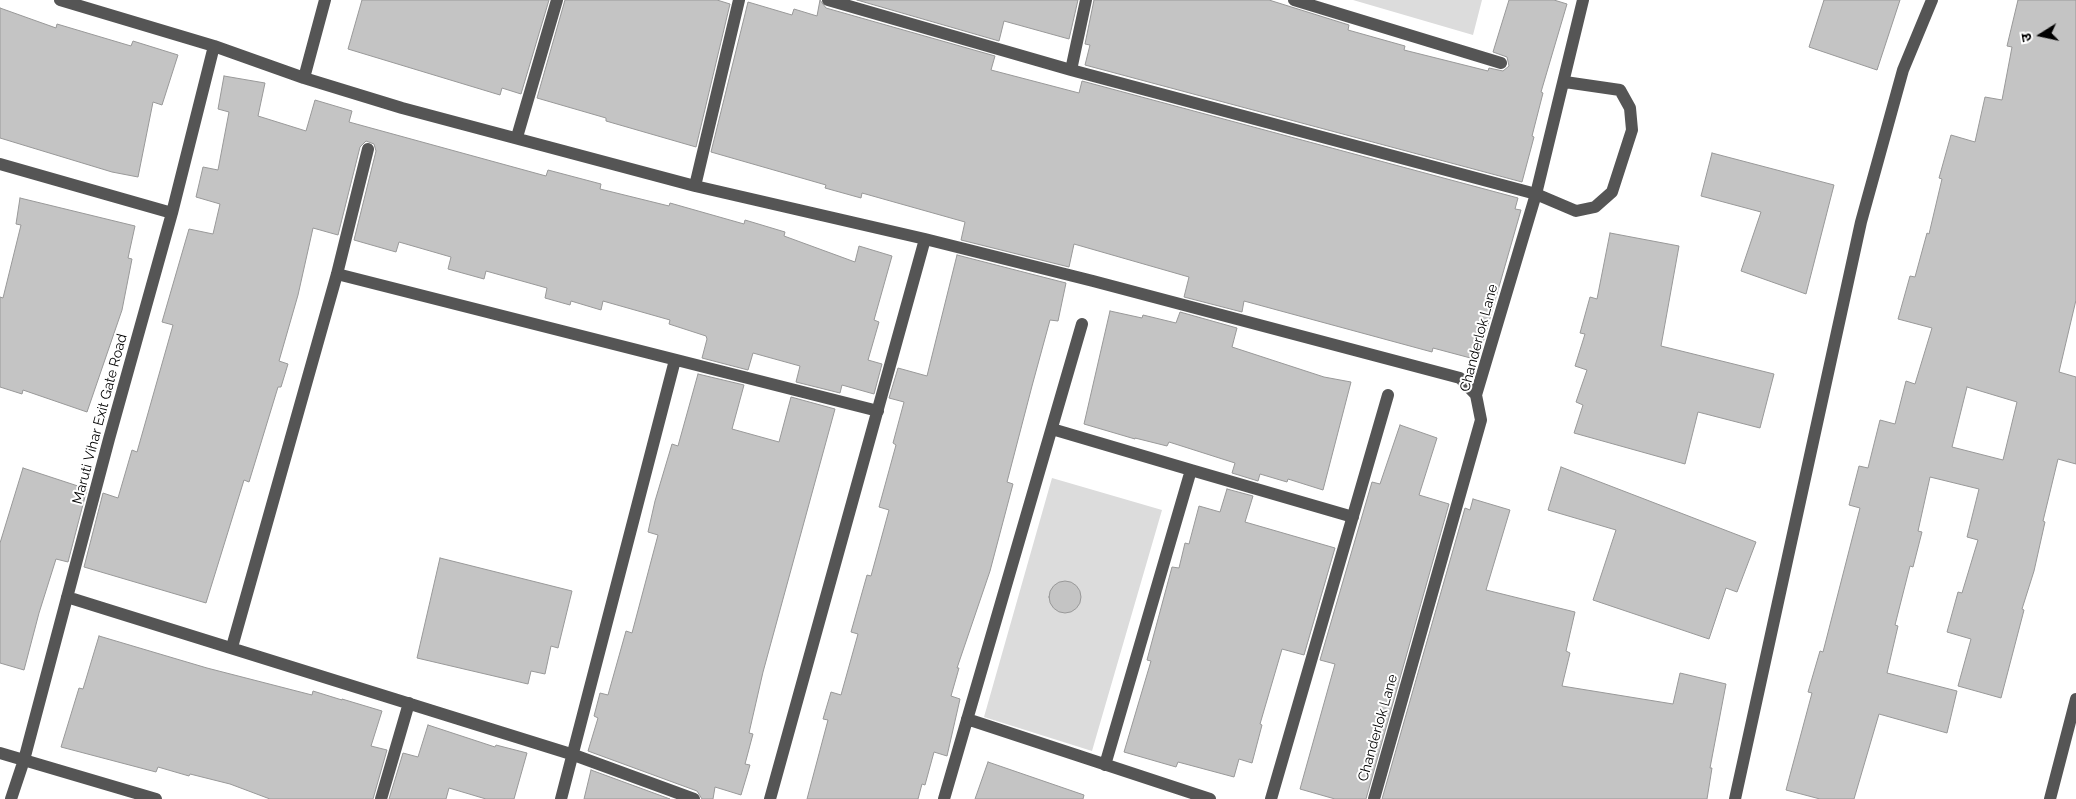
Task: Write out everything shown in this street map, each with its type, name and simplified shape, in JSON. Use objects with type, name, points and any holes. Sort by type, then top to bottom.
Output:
[{"type":"street","points":[[60,0],[214,46],[304,78],[402,108],[517,137],[695,186],[925,239],[1460,378],[1476,396]]},
{"type":"street","points":[[304,78],[325,0]]},
{"type":"street","points":[[517,137],[557,0]]},
{"type":"street","points":[[695,186],[740,0]]},
{"type":"street","points":[[828,0],[1070,70],[1536,194],[1576,211],[1595,207],[1612,192],[1632,130],[1630,108],[1620,90],[1565,82]]},
{"type":"street","points":[[1070,70],[1086,0]]},
{"type":"street","points":[[1294,0],[1501,63]]},
{"type":"street","name":"Chanderlok Lane","points":[[1374,799],[1481,420],[1476,396],[1536,194],[1565,82],[1583,0]]},
{"type":"street","points":[[1735,799],[1861,222],[1903,70],[1932,0]]},
{"type":"street","name":"Maruti Vihar Exit Gate Road","points":[[11,799],[24,760],[172,213],[214,46]]},
{"type":"street","points":[[232,647],[337,274],[368,149]]},
{"type":"street","points":[[0,164],[172,213]]},
{"type":"street","points":[[770,799],[925,239]]},
{"type":"street","points":[[337,274],[878,411]]},
{"type":"street","points":[[944,799],[1082,324]]},
{"type":"street","points":[[561,799],[676,360]]},
{"type":"street","points":[[1271,799],[1388,395]]},
{"type":"street","points":[[1052,429],[1353,517]]},
{"type":"street","points":[[1105,764],[1191,470]]},
{"type":"street","points":[[67,597],[574,755],[694,799]]},
{"type":"street","points":[[2050,799],[2076,699]]},
{"type":"street","points":[[381,799],[409,703]]},
{"type":"street","points":[[967,719],[1210,799]]},
{"type":"street","points":[[0,753],[156,799]]},
{"type":"shaded area","points":[[1353,0],[1482,0],[1473,35]]},
{"type":"shaded area","points":[[1052,478],[1162,510],[1092,751],[984,717]]},
{"type":"building","points":[[362,0],[549,0],[521,94],[502,88],[500,95],[348,49]]},
{"type":"building","points":[[565,0],[717,0],[730,4],[696,147],[606,121],[606,118],[537,98]]},
{"type":"building","points":[[820,0],[826,8],[995,56],[991,70],[1079,93],[1082,81],[1518,198],[1515,209],[1521,210],[1478,360],[1433,348],[1432,352],[1244,301],[1242,312],[1184,297],[1189,277],[1074,244],[1069,267],[961,240],[965,222],[862,193],[861,198],[825,188],[826,185],[711,152],[748,2],[792,15],[794,9],[817,16]]},
{"type":"building","points":[[857,0],[1078,0],[1069,39],[1004,21],[999,41]]},
{"type":"building","points":[[1094,0],[1269,0],[1349,25],[1348,30],[1405,46],[1404,50],[1488,71],[1489,68],[1503,71],[1509,66],[1507,57],[1493,52],[1509,0],[1554,0],[1567,4],[1541,92],[1543,93],[1532,136],[1534,137],[1522,182],[1085,65],[1090,45],[1085,44]]},
{"type":"building","points":[[1824,0],[1900,0],[1877,70],[1809,47]]},
{"type":"building","points":[[2018,0],[2076,0],[2076,300],[2059,372],[2076,377],[2076,464],[2058,459],[2043,521],[2045,522],[2034,571],[2022,609],[2024,610],[2001,698],[1958,686],[1971,639],[1947,632],[1958,592],[1962,593],[1978,540],[1967,537],[1979,489],[1930,477],[1918,531],[1922,532],[1913,567],[1910,566],[1895,625],[1898,626],[1887,673],[1957,691],[1947,733],[1879,714],[1854,799],[1820,799],[1786,790],[1812,693],[1808,692],[1820,651],[1823,652],[1860,508],[1849,505],[1859,466],[1868,468],[1880,420],[1895,424],[1906,381],[1915,384],[1932,328],[1898,319],[1910,276],[1915,277],[1927,233],[1929,234],[1942,179],[1939,178],[1951,135],[1975,142],[1985,97],[2002,100],[2012,47],[2007,46]],"holes":[[[1967,387],[2017,402],[2003,460],[1952,447]]]},
{"type":"building","points":[[0,8],[56,28],[57,24],[131,46],[133,41],[178,55],[162,105],[153,102],[138,177],[112,172],[0,138]]},
{"type":"building","points":[[224,76],[265,83],[258,116],[306,131],[315,100],[352,111],[349,122],[546,176],[548,170],[601,184],[600,189],[669,206],[670,203],[744,224],[745,220],[785,232],[784,236],[855,262],[859,246],[892,256],[874,320],[879,322],[868,360],[882,364],[874,394],[842,385],[840,393],[796,382],[800,366],[753,353],[748,370],[702,358],[707,339],[706,336],[669,324],[670,320],[603,301],[601,310],[571,301],[570,305],[545,298],[547,288],[486,271],[484,279],[448,269],[451,257],[399,242],[396,252],[354,240],[376,151],[374,144],[366,141],[360,147],[338,235],[313,228],[298,295],[279,361],[288,364],[281,387],[278,387],[249,482],[244,480],[206,603],[84,567],[103,493],[118,498],[132,450],[137,452],[173,325],[162,322],[189,229],[213,234],[220,204],[196,197],[203,167],[218,170],[229,112],[218,109]]},
{"type":"building","points":[[1712,153],[1834,185],[1806,294],[1741,271],[1761,212],[1701,196]]},
{"type":"building","points":[[20,198],[135,226],[128,258],[132,259],[122,310],[87,412],[23,390],[22,394],[0,387],[0,297],[3,298],[21,225],[16,224]]},
{"type":"building","points":[[1610,233],[1679,246],[1661,346],[1774,374],[1760,428],[1698,412],[1685,464],[1574,433],[1583,405],[1576,402],[1587,370],[1575,366],[1585,334],[1580,333],[1590,297],[1597,299]]},
{"type":"building","points":[[957,255],[1066,283],[1058,321],[1050,320],[1032,386],[1007,482],[1013,484],[990,571],[957,668],[959,668],[951,696],[960,699],[947,756],[934,752],[925,785],[922,784],[918,799],[807,799],[828,720],[823,719],[831,692],[841,695],[858,634],[851,632],[867,575],[871,576],[889,510],[879,507],[896,445],[893,443],[904,402],[889,398],[898,368],[927,376]]},
{"type":"building","points":[[1110,311],[1142,318],[1143,315],[1176,323],[1180,312],[1237,328],[1232,347],[1324,377],[1351,382],[1323,490],[1288,479],[1287,482],[1260,474],[1258,481],[1232,473],[1235,463],[1169,442],[1167,446],[1084,424]]},
{"type":"building","points":[[698,374],[744,385],[732,429],[779,442],[791,397],[835,409],[763,672],[749,733],[753,734],[745,764],[750,765],[741,795],[715,787],[713,799],[702,799],[697,791],[588,751],[598,718],[594,716],[600,693],[608,695],[626,631],[632,633],[658,535],[648,532],[655,501],[672,444],[678,446]]},
{"type":"building","points":[[1400,425],[1437,438],[1419,495],[1449,504],[1366,799],[1335,799],[1300,789],[1335,664],[1320,660],[1372,482],[1380,484]]},
{"type":"building","points":[[1561,467],[1756,542],[1737,592],[1726,588],[1709,639],[1593,600],[1616,530],[1548,510]]},
{"type":"building","points":[[23,468],[87,489],[68,562],[56,559],[24,670],[0,663],[0,543]]},
{"type":"building","points":[[1227,489],[1253,496],[1245,522],[1335,548],[1304,655],[1282,649],[1260,724],[1262,725],[1252,763],[1239,759],[1234,777],[1178,762],[1176,767],[1124,752],[1151,661],[1147,660],[1172,567],[1179,568],[1185,543],[1189,544],[1199,506],[1220,512]]},
{"type":"building","points":[[1473,499],[1510,510],[1486,590],[1575,612],[1566,651],[1570,653],[1562,686],[1673,704],[1680,673],[1726,684],[1710,768],[1712,768],[1707,799],[1382,799],[1465,508],[1470,510]]},
{"type":"building","points":[[440,558],[572,591],[558,648],[551,646],[545,674],[531,671],[528,684],[417,658]]},
{"type":"building","points":[[1065,581],[1071,582],[1076,586],[1080,591],[1080,603],[1076,608],[1071,612],[1065,613],[1059,612],[1054,608],[1050,603],[1049,597],[1050,591],[1054,586],[1059,582]]},
{"type":"building","points":[[99,636],[207,668],[312,695],[313,691],[382,711],[371,746],[387,750],[373,799],[270,799],[230,784],[190,774],[189,776],[158,767],[156,772],[61,747],[79,688],[83,689]]},
{"type":"building","points":[[428,725],[495,747],[496,745],[527,753],[514,799],[486,799],[449,788],[446,799],[389,799],[403,753],[418,757]]},
{"type":"building","points":[[988,762],[1084,795],[1083,799],[975,799]]},
{"type":"building","points":[[591,770],[670,799],[584,799]]}]
